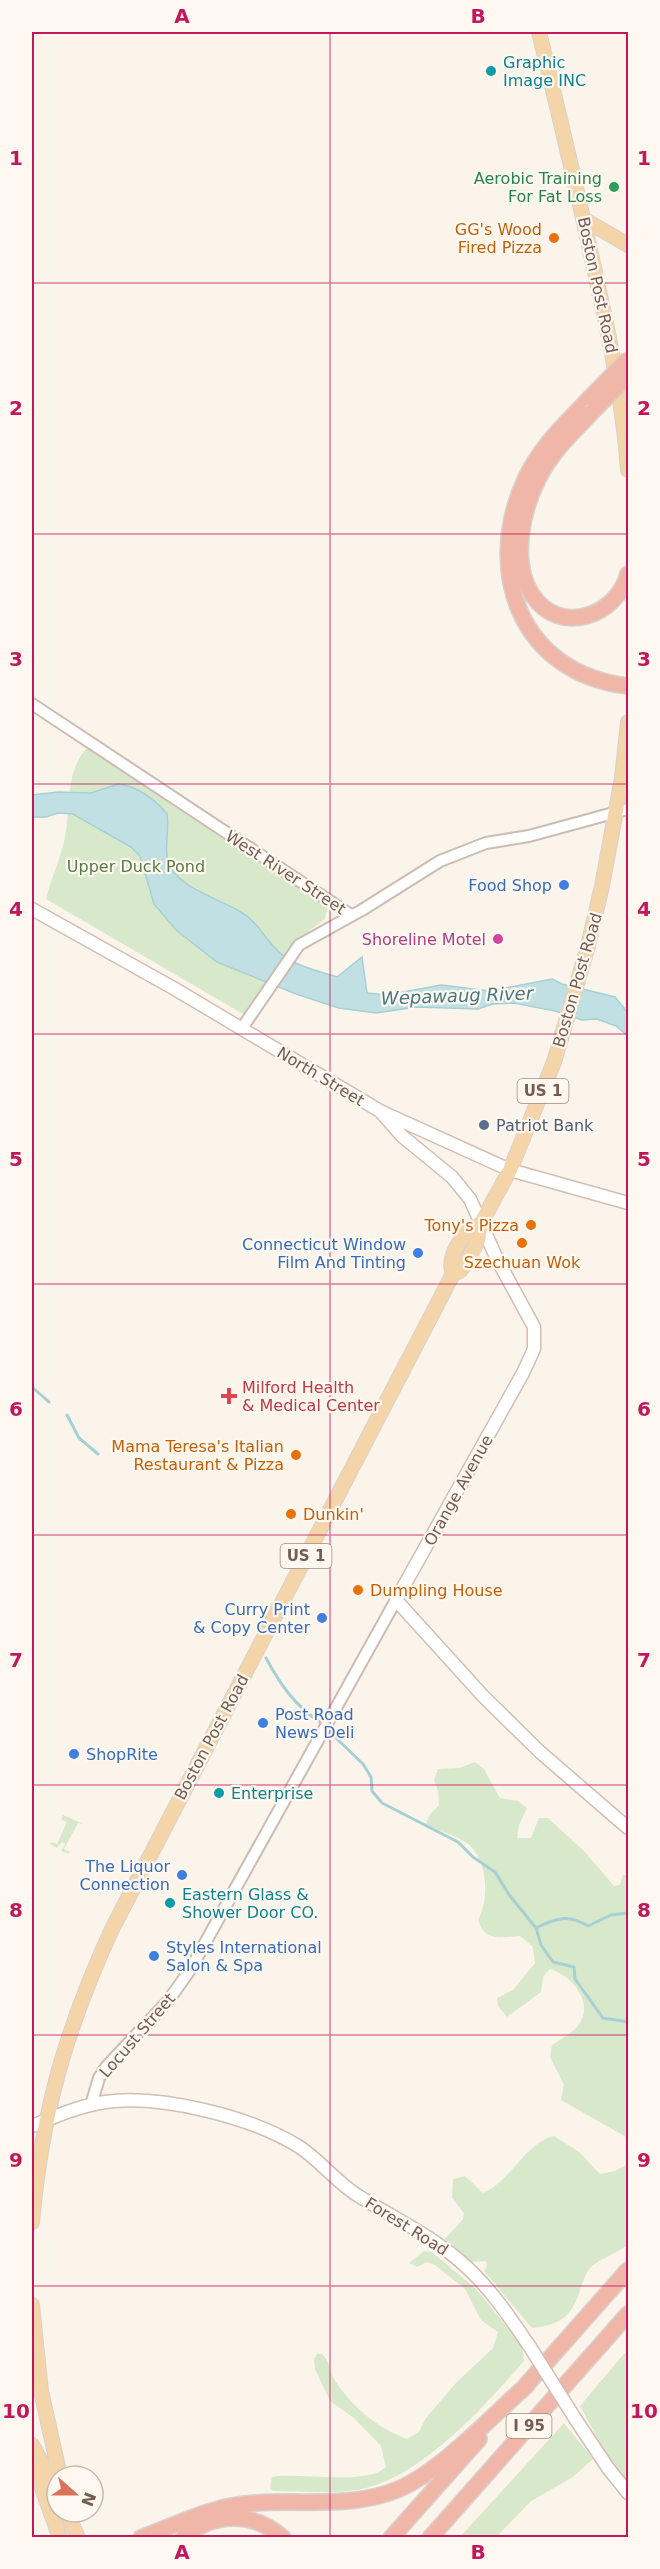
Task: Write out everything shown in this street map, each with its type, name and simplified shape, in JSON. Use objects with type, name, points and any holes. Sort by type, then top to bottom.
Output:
[{"type":"highway","points":[[628,359],[557,450],[534,488],[521,537],[527,588],[540,605],[559,616],[571,618],[592,616],[610,604],[623,588],[628,574]]},
{"type":"highway","points":[[628,376],[591,405],[542,451],[525,479],[511,526],[511,578],[524,621],[539,644],[564,665],[591,679],[628,686]]},
{"type":"highway","name":"I 95","points":[[391,2538],[628,2270]]},
{"type":"highway","name":"I 95","points":[[430,2538],[628,2314]]},
{"type":"highway","points":[[141,2538],[232,2506],[259,2503],[346,2502],[367,2499],[397,2490],[416,2480],[441,2461],[526,2385]]},
{"type":"highway","points":[[441,2538],[494,2465]]},
{"type":"highway","points":[[183,2538],[204,2523],[236,2517],[260,2523],[283,2538]]},
{"type":"main road","name":"Boston Post Road","points":[[539,32],[585,220],[616,372],[628,470]]},
{"type":"main road","points":[[585,220],[628,244]]},
{"type":"main road","name":"Boston Post Road","points":[[32,2222],[38,2123],[71,2027],[111,1929],[453,1274],[465,1265],[478,1240],[481,1223],[510,1170],[550,1072],[579,980],[622,811],[628,722]]},
{"type":"main road","name":"North Street","points":[[32,909],[242,1028],[380,1111],[510,1170],[628,1203]]},
{"type":"main road","name":"Orange Avenue","points":[[380,1111],[402,1136],[452,1177],[470,1199],[497,1259],[533,1323],[535,1345],[523,1373],[474,1463],[396,1600]]},
{"type":"main road","points":[[396,1600],[483,1696],[540,1752],[628,1828]]},
{"type":"main road","name":"Forest Road","points":[[91,2104],[135,2101],[184,2107],[243,2121],[283,2137],[300,2147],[356,2194],[430,2239],[461,2262],[504,2308],[608,2468],[628,2493]]},
{"type":"main road","points":[[38,2123],[91,2104]]},
{"type":"main road","points":[[32,2305],[43,2403],[57,2464]]},
{"type":"main road","points":[[32,2445],[45,2468]]},
{"type":"main road","points":[[32,2460],[60,2538]]},
{"type":"main road","points":[[73,2524],[79,2538]]},
{"type":"street","name":"West River Street","points":[[32,704],[351,915],[453,854],[486,843],[528,836],[622,811]]},
{"type":"street","points":[[242,1028],[299,945],[351,915]]},
{"type":"street","name":"Locust Street","points":[[91,2104],[99,2078],[106,2067],[168,2001],[195,1961],[396,1600]]},
{"type":"green space","name":"Upper Duck Pond","points":[[87,748],[328,905],[325,919],[294,942],[243,1014],[46,899],[65,837],[72,778],[80,757]]},
{"type":"green space","points":[[475,1762],[484,1769],[500,1798],[518,1801],[527,1808],[519,1825],[517,1838],[531,1838],[539,1818],[548,1818],[585,1852],[614,1886],[620,1885],[623,1875],[628,1875],[628,2138],[561,2100],[564,2085],[550,2057],[552,2045],[575,2029],[584,2011],[580,1993],[574,1985],[567,1978],[550,1969],[543,1977],[541,1992],[507,2017],[498,2006],[497,1998],[513,1990],[535,1963],[533,1947],[520,1936],[494,1937],[485,1932],[478,1920],[484,1901],[485,1878],[478,1857],[465,1842],[426,1824],[430,1814],[439,1805],[434,1780],[438,1769],[459,1768]]},
{"type":"green space","points":[[63,1815],[84,1824],[78,1823],[64,1849],[70,1852],[69,1854],[61,1851],[65,1844],[62,1842],[57,1848],[50,1844],[51,1842],[57,1844],[67,1822],[61,1819]]},
{"type":"green space","points":[[554,2136],[579,2152],[600,2174],[615,2171],[628,2164],[628,2245],[590,2268],[574,2305],[565,2317],[542,2327],[532,2328],[484,2271],[487,2266],[486,2261],[472,2262],[445,2239],[463,2219],[464,2213],[452,2198],[453,2179],[465,2176],[483,2193],[502,2180],[535,2146]]},
{"type":"green space","points":[[424,2251],[432,2252],[476,2289],[522,2345],[524,2361],[470,2420],[403,2473],[379,2484],[356,2490],[273,2491],[270,2487],[272,2477],[364,2476],[377,2473],[386,2467],[381,2446],[354,2418],[330,2401],[315,2369],[314,2359],[317,2354],[325,2357],[334,2379],[357,2407],[385,2429],[407,2439],[419,2432],[426,2418],[455,2384],[493,2348],[498,2332],[481,2320],[465,2289],[435,2265],[427,2262],[417,2267],[409,2263]]},
{"type":"green space","points":[[628,2349],[628,2482],[606,2454],[580,2406]]},
{"type":"green space","points":[[564,2423],[593,2459],[573,2477],[531,2501],[499,2534],[503,2537],[460,2537]]},
{"type":"water","name":"Wepawaug River","points":[[118,784],[146,794],[167,814],[167,856],[177,876],[193,888],[248,917],[276,949],[289,960],[337,977],[362,957],[367,993],[387,995],[441,985],[490,991],[552,979],[562,984],[615,997],[628,1013],[628,1036],[616,1026],[597,1019],[582,1020],[555,1011],[514,1003],[493,1004],[478,1009],[416,1007],[376,1013],[339,1008],[296,994],[217,962],[176,930],[154,904],[140,856],[131,847],[73,814],[58,813],[46,817],[32,817],[32,795],[58,792],[91,793]]},
{"type":"waterway","points":[[32,1387],[49,1402]]},
{"type":"waterway","points":[[67,1415],[79,1438],[98,1454]]},
{"type":"waterway","points":[[266,1658],[289,1694],[320,1722]]},
{"type":"waterway","points":[[333,1735],[363,1764],[371,1777],[372,1791],[382,1803],[458,1842],[473,1857],[495,1872],[510,1896],[536,1928],[562,1919],[574,1920],[588,1926],[611,1915],[628,1913]]},
{"type":"waterway","points":[[536,1928],[541,1945],[553,1962],[574,1967],[575,1979],[603,2018],[628,2022]]},
{"type":"place","name":"Graphic Image INC","points":[[491,71]]},
{"type":"place","name":"Aerobic Training For Fat Loss","points":[[614,187]]},
{"type":"place","name":"GG's Wood Fired Pizza","points":[[554,238]]},
{"type":"place","name":"Food Shop","points":[[564,885]]},
{"type":"place","name":"Shoreline Motel","points":[[498,939]]},
{"type":"place","name":"Patriot Bank","points":[[484,1125]]},
{"type":"place","name":"Tony's Pizza","points":[[531,1225]]},
{"type":"place","name":"Szechuan Wok","points":[[522,1243]]},
{"type":"place","name":"Connecticut Window Film And Tinting","points":[[418,1253]]},
{"type":"place","name":"Milford Health & Medical Center","points":[[229,1396]]},
{"type":"place","name":"Mama Teresa's Italian Restaurant & Pizza","points":[[296,1455]]},
{"type":"place","name":"Dunkin'","points":[[291,1514]]},
{"type":"place","name":"Dumpling House","points":[[358,1590]]},
{"type":"place","name":"Curry Print & Copy Center","points":[[322,1618]]},
{"type":"place","name":"Post Road News Deli","points":[[263,1723]]},
{"type":"place","name":"ShopRite","points":[[74,1754]]},
{"type":"place","name":"Enterprise","points":[[219,1793]]},
{"type":"place","name":"The Liquor Connection","points":[[182,1875]]},
{"type":"place","name":"Eastern Glass & Shower Door CO.","points":[[170,1903]]},
{"type":"place","name":"Styles International Salon & Spa","points":[[154,1956]]}]
